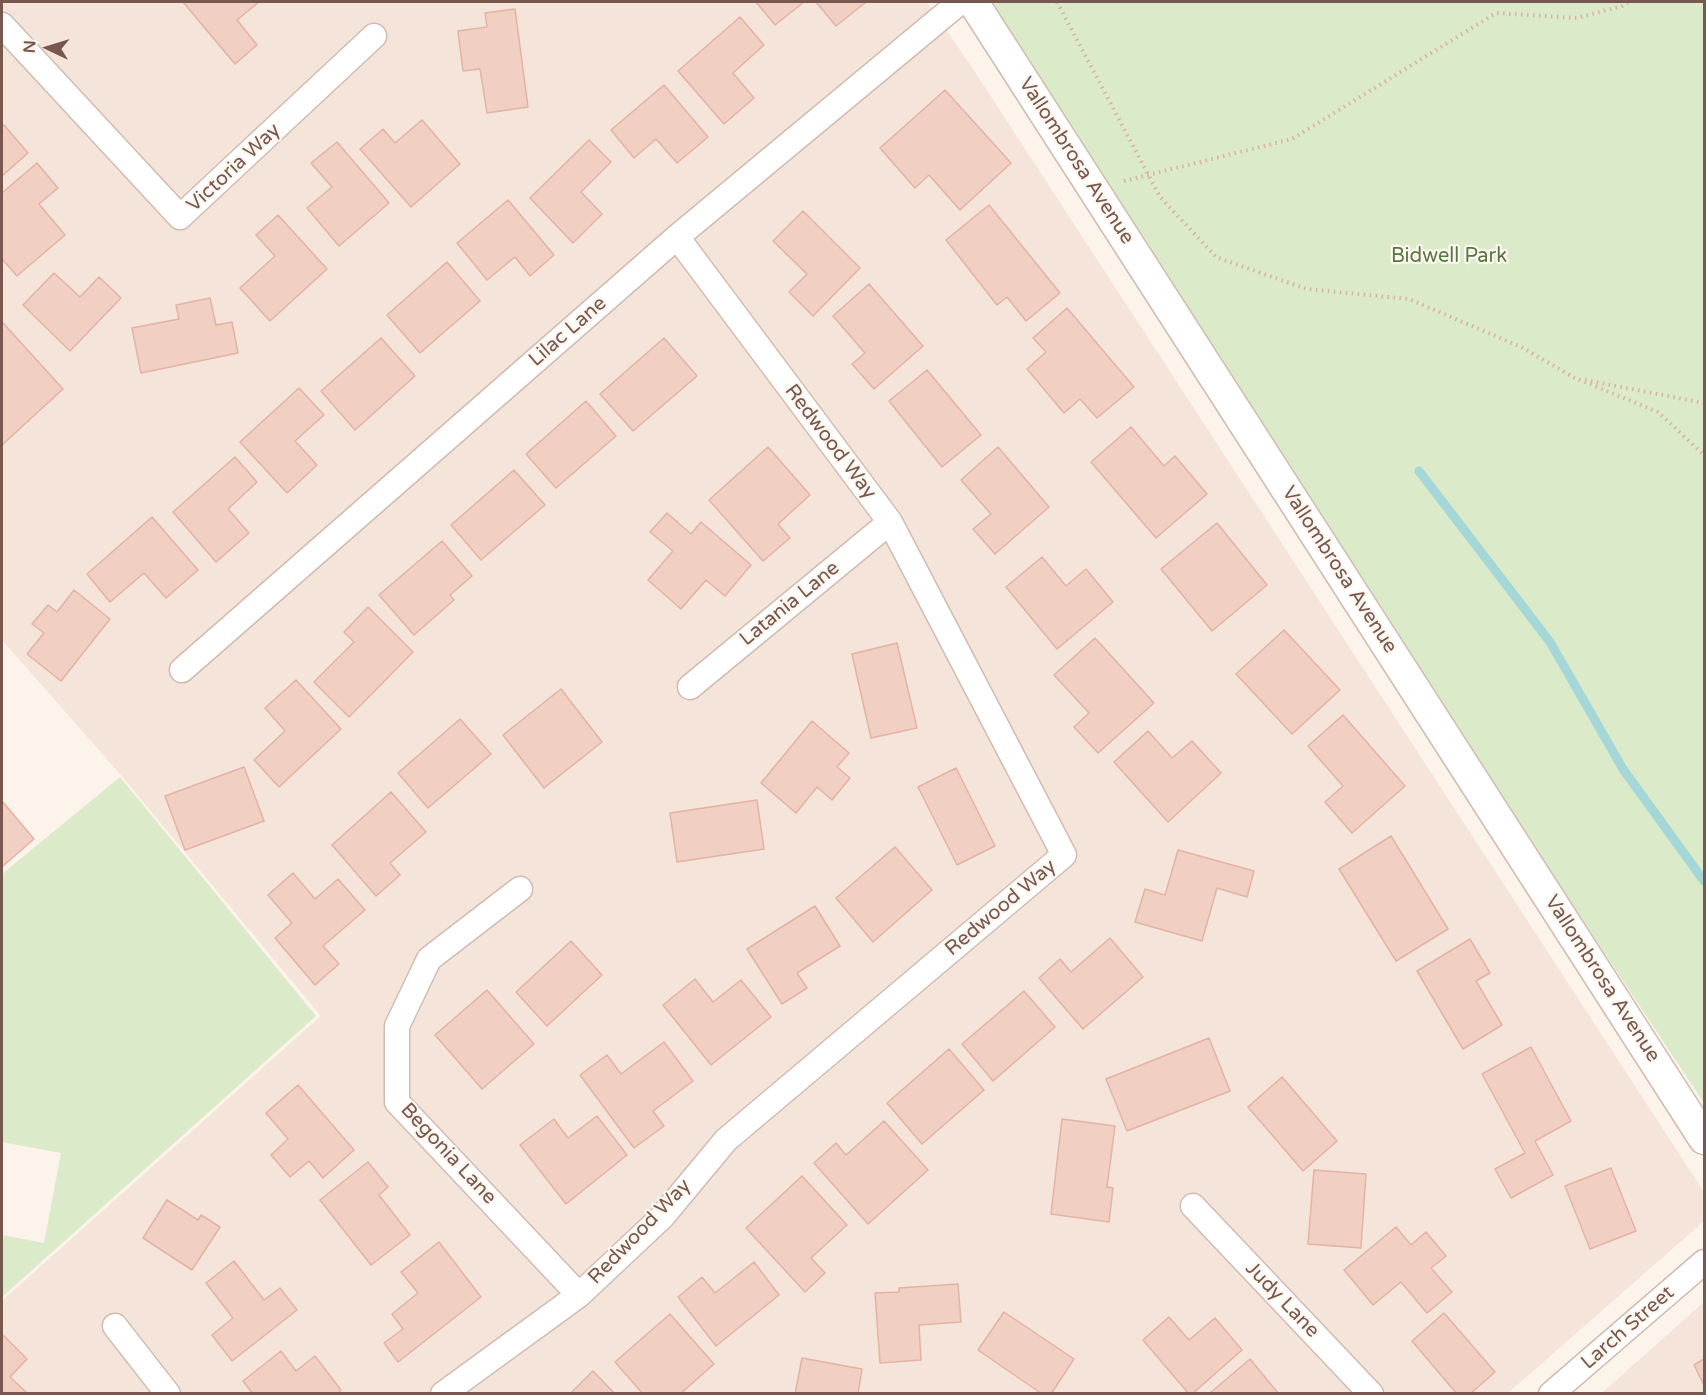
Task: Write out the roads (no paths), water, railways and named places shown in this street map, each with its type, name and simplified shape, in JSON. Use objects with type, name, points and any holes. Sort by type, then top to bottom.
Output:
[{"type":"street","name":"Lilac Lane","points":[[182,670],[677,237],[960,2]]},
{"type":"street","name":"Vallombrosa Avenue","points":[[974,2],[1704,1139]]},
{"type":"street","name":"Victoria Way","points":[[2,25],[180,218],[374,36]]},
{"type":"street","name":"Redwood Way","points":[[443,1394],[579,1295],[662,1217],[726,1140],[1064,855],[890,522],[677,237]]},
{"type":"street","name":"Latania Lane","points":[[690,687],[890,522]]},
{"type":"street","name":"Begonia Lane","points":[[520,889],[429,959],[397,1026],[397,1102],[579,1295]]},
{"type":"street","name":"Judy Lane","points":[[1193,1206],[1371,1394]]},
{"type":"street","name":"Larch Street","points":[[1551,1394],[1704,1262]]},
{"type":"street","points":[[115,1326],[168,1394]]},
{"type":"waterway","points":[[1419,471],[1550,642],[1623,769],[1704,881]]},
{"type":"park label","name":"Bidwell Park","points":[[1449,257]]}]
